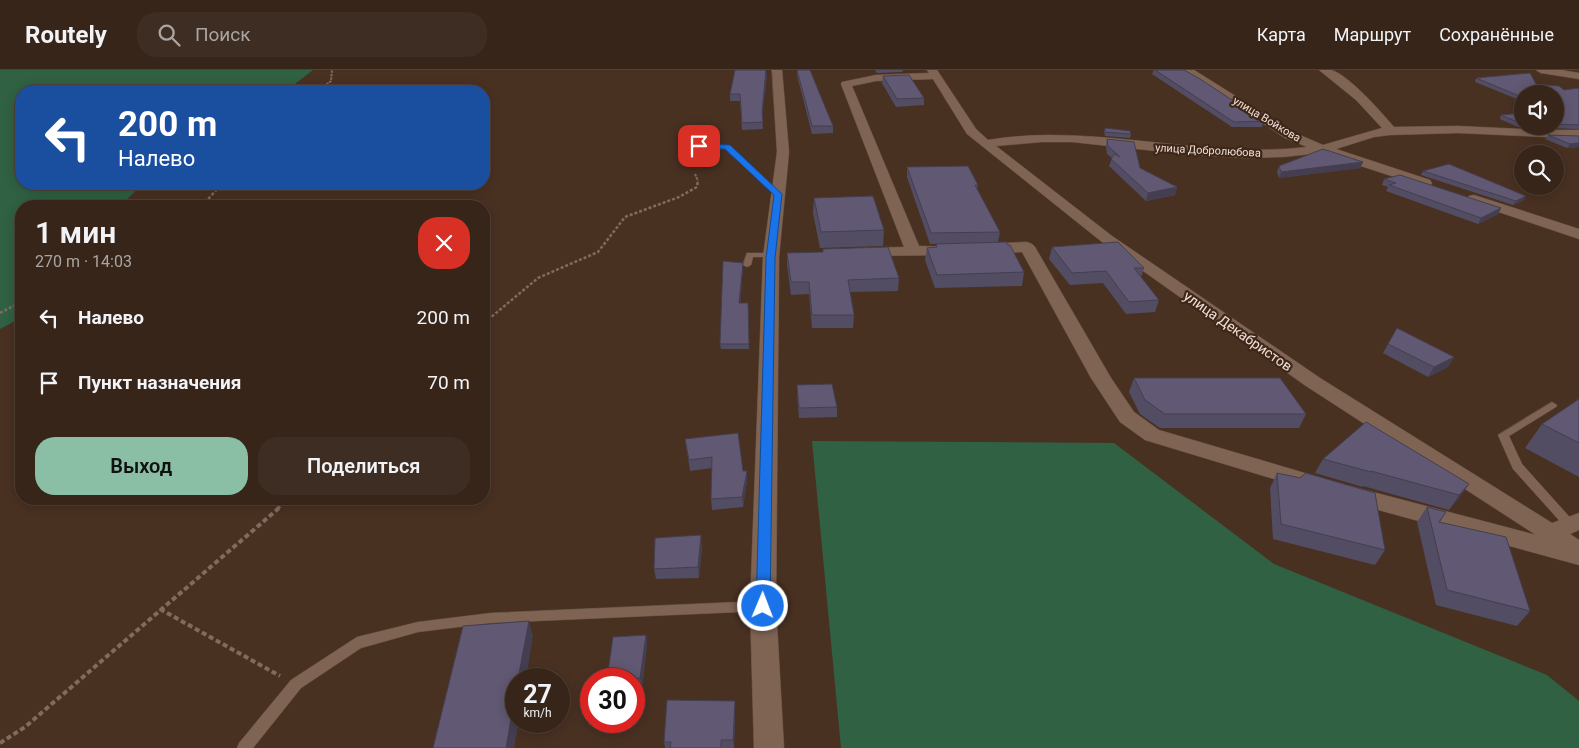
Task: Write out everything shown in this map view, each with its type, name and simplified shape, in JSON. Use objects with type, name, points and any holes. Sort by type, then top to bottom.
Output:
[{"type":"street","points":[[769,748],[763,606],[778,194],[783,152],[777,70]]},
{"type":"street","name":"улица Войкова","points":[[1187,70],[1289,135],[1322,149],[1441,189]]},
{"type":"street","points":[[1324,70],[1340,80],[1369,104],[1391,131]]},
{"type":"street","points":[[1541,70],[1579,76]]},
{"type":"street","points":[[913,251],[846,84],[876,78],[934,73]]},
{"type":"street","name":"улица Декабристов","points":[[934,73],[971,131],[1107,239],[1312,382],[1566,526],[1579,551]]},
{"type":"street","name":"улица Добролюбова","points":[[985,144],[1006,139],[1056,138],[1221,153],[1260,154],[1322,149],[1375,132],[1478,130],[1558,136],[1579,134]]},
{"type":"street","points":[[1460,195],[1579,234]]},
{"type":"street","points":[[847,254],[1027,247],[1116,402],[1127,417],[1152,435],[1372,500],[1579,556]]},
{"type":"lane","points":[[689,166],[686,146],[727,147],[778,194]]},
{"type":"lane","points":[[747,265],[750,256],[777,256]]},
{"type":"lane","points":[[1552,405],[1503,435],[1517,466],[1566,526]]},
{"type":"lane","points":[[244,748],[296,684],[357,642],[418,627],[500,618],[763,606]]},
{"type":"path","points":[[326,85],[331,81],[332,70]]},
{"type":"path","points":[[490,318],[538,278],[598,252],[625,217],[679,197],[697,187],[698,180],[689,166]]},
{"type":"path","points":[[206,200],[216,190]]},
{"type":"path","points":[[0,313],[15,305]]},
{"type":"path","points":[[0,743],[25,727],[282,505]]},
{"type":"path","points":[[160,610],[296,684]]},
{"type":"green space","points":[[0,70],[313,70],[294,85],[15,85],[15,190],[137,190],[126,200],[15,200],[15,321],[0,329]]},
{"type":"green space","points":[[812,441],[1114,443],[1274,564],[1547,675],[1579,701],[1579,748],[841,748]]},
{"type":"building","points":[[735,70],[766,70],[762,112],[763,122],[742,123],[740,94],[730,94]]},
{"type":"building","points":[[797,70],[810,70],[833,126],[812,126]]},
{"type":"building","points":[[1155,70],[1184,70],[1264,121],[1234,122]]},
{"type":"building","points":[[1530,73],[1536,84],[1548,85],[1514,85],[1514,94],[1476,78]]},
{"type":"building","points":[[909,75],[924,98],[897,99],[883,76]]},
{"type":"building","points":[[1579,88],[1579,125],[1564,124],[1564,90]]},
{"type":"building","points":[[1514,114],[1514,120],[1501,115]]},
{"type":"building","points":[[1105,128],[1130,131],[1131,134],[1105,132]]},
{"type":"building","points":[[1548,135],[1579,136],[1579,143],[1570,144]]},
{"type":"building","points":[[1107,139],[1134,142],[1140,168],[1177,187],[1148,193],[1111,159],[1115,154],[1120,157],[1108,146]]},
{"type":"building","points":[[1323,149],[1363,162],[1281,172],[1279,166]]},
{"type":"building","points":[[1449,164],[1514,191],[1514,195],[1526,196],[1516,201],[1423,171]]},
{"type":"building","points":[[968,166],[978,185],[975,185],[1000,232],[931,233],[907,167]]},
{"type":"building","points":[[1400,175],[1501,208],[1481,218],[1389,185],[1396,183],[1384,179]]},
{"type":"building","points":[[873,196],[884,230],[821,232],[814,198]]},
{"type":"building","points":[[1006,242],[1010,245],[1024,272],[937,275],[927,248],[937,247],[936,244]]},
{"type":"building","points":[[1118,242],[1144,268],[1134,268],[1159,300],[1129,302],[1106,271],[1072,273],[1052,247]]},
{"type":"building","points":[[888,247],[899,278],[848,280],[854,315],[812,315],[809,282],[791,282],[787,253],[823,252],[823,249]]},
{"type":"building","points":[[723,261],[743,263],[739,303],[748,303],[749,344],[720,344]]},
{"type":"building","points":[[1397,328],[1454,357],[1434,367],[1388,344]]},
{"type":"building","points":[[1134,378],[1280,378],[1306,414],[1165,414],[1145,400]]},
{"type":"building","points":[[832,384],[837,407],[799,408],[797,385]]},
{"type":"building","points":[[1579,399],[1579,443],[1542,424]]},
{"type":"building","points":[[1366,422],[1469,484],[1459,495],[1323,459]]},
{"type":"building","points":[[738,433],[743,471],[747,471],[742,497],[711,499],[712,457],[689,460],[685,439]]},
{"type":"building","points":[[1277,473],[1300,478],[1306,473],[1375,493],[1385,550],[1281,524]]},
{"type":"building","points":[[1427,507],[1446,512],[1439,522],[1506,537],[1530,611],[1447,590]]},
{"type":"building","points":[[701,535],[698,567],[654,569],[655,538]]},
{"type":"building","points":[[529,621],[520,668],[505,668],[505,733],[509,733],[506,748],[433,748],[463,626]]},
{"type":"building","points":[[646,635],[641,668],[609,668],[613,637]]},
{"type":"building","points":[[667,700],[735,701],[733,740],[721,740],[721,748],[670,748],[671,742],[664,742]]},
{"type":"route","points":[[699,146],[727,147],[778,194],[771,258],[763,606]]}]
